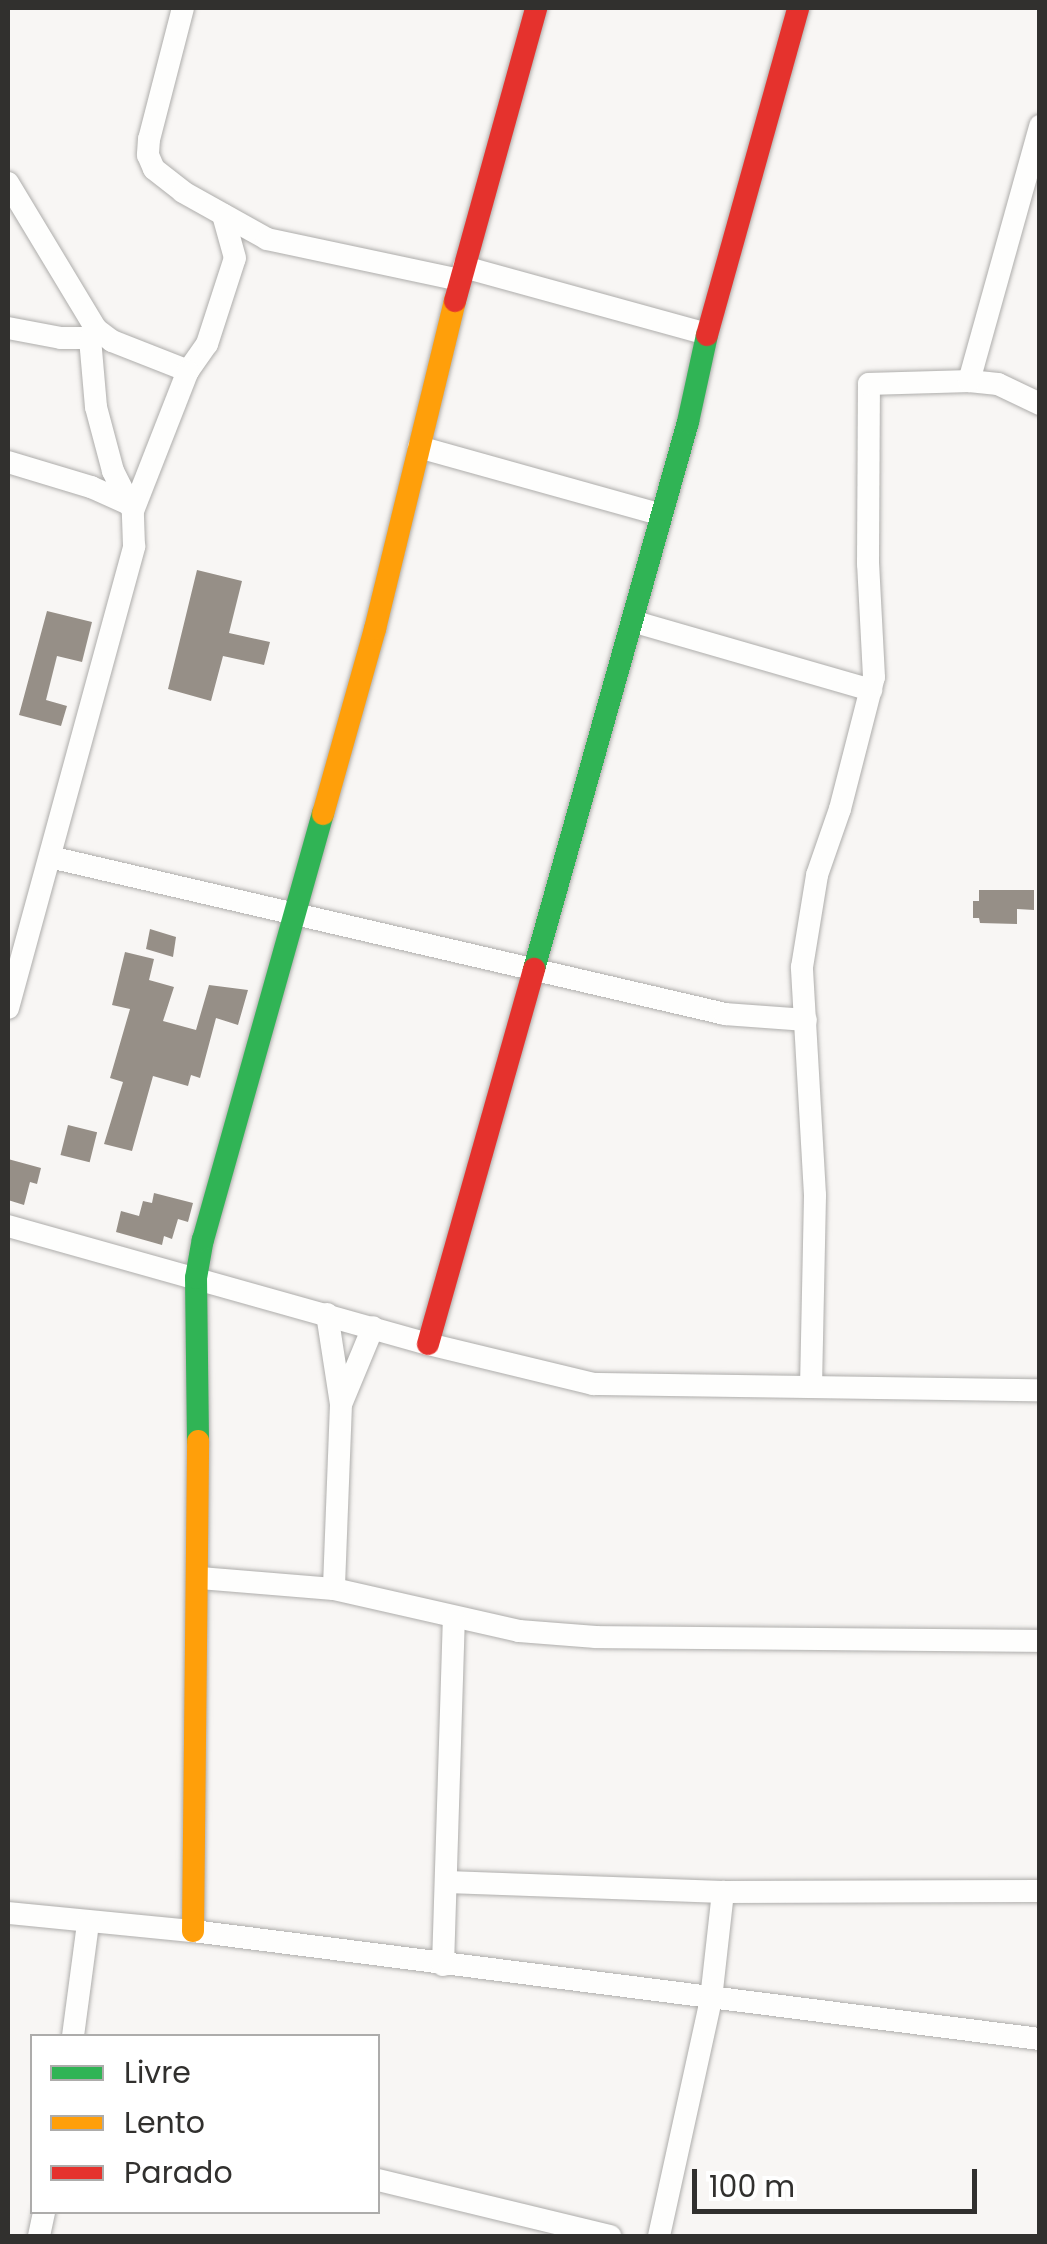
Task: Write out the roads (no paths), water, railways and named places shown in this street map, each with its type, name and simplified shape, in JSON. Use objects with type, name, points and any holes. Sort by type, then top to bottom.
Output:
[{"type":"street","points":[[183,8],[148,155],[154,169],[183,192],[267,239],[462,273],[707,334]]},
{"type":"street","points":[[194,1931],[200,1578],[196,1278],[208,1219],[296,918],[462,273],[536,8]]},
{"type":"street","points":[[428,1344],[662,514],[707,334],[798,8]]},
{"type":"street","points":[[969,380],[1040,126]]},
{"type":"street","points":[[8,182],[93,333],[92,372],[103,440],[131,508],[134,546],[50,857],[13,967],[8,1008]]},
{"type":"street","points":[[131,508],[188,371],[208,344],[235,258],[223,216]]},
{"type":"street","points":[[235,258],[267,239]]},
{"type":"street","points":[[8,328],[61,338],[93,333],[188,371]]},
{"type":"street","points":[[61,338],[92,372]]},
{"type":"street","points":[[811,1386],[815,1195],[802,967],[806,926],[872,690],[869,384],[969,380],[998,384],[1040,404]]},
{"type":"street","points":[[420,447],[662,514]]},
{"type":"street","points":[[8,462],[91,487],[131,508]]},
{"type":"street","points":[[632,621],[872,690]]},
{"type":"street","points":[[50,857],[296,918],[725,1014],[806,1020]]},
{"type":"street","points":[[8,1226],[428,1344],[594,1384],[1040,1390]]},
{"type":"street","points":[[327,1314],[342,1404],[334,1588]]},
{"type":"street","points":[[342,1404],[374,1327]]},
{"type":"street","points":[[200,1578],[334,1588],[454,1618],[596,1638],[1040,1642]]},
{"type":"street","points":[[443,1966],[454,1618]]},
{"type":"street","points":[[447,1882],[723,1892],[1040,1891]]},
{"type":"street","points":[[659,2236],[711,1998],[723,1892]]},
{"type":"street","points":[[8,1913],[194,1931],[443,1966],[1040,2039]]},
{"type":"street","points":[[73,2034],[88,1923]]},
{"type":"street","points":[[380,2180],[610,2236]]}]
